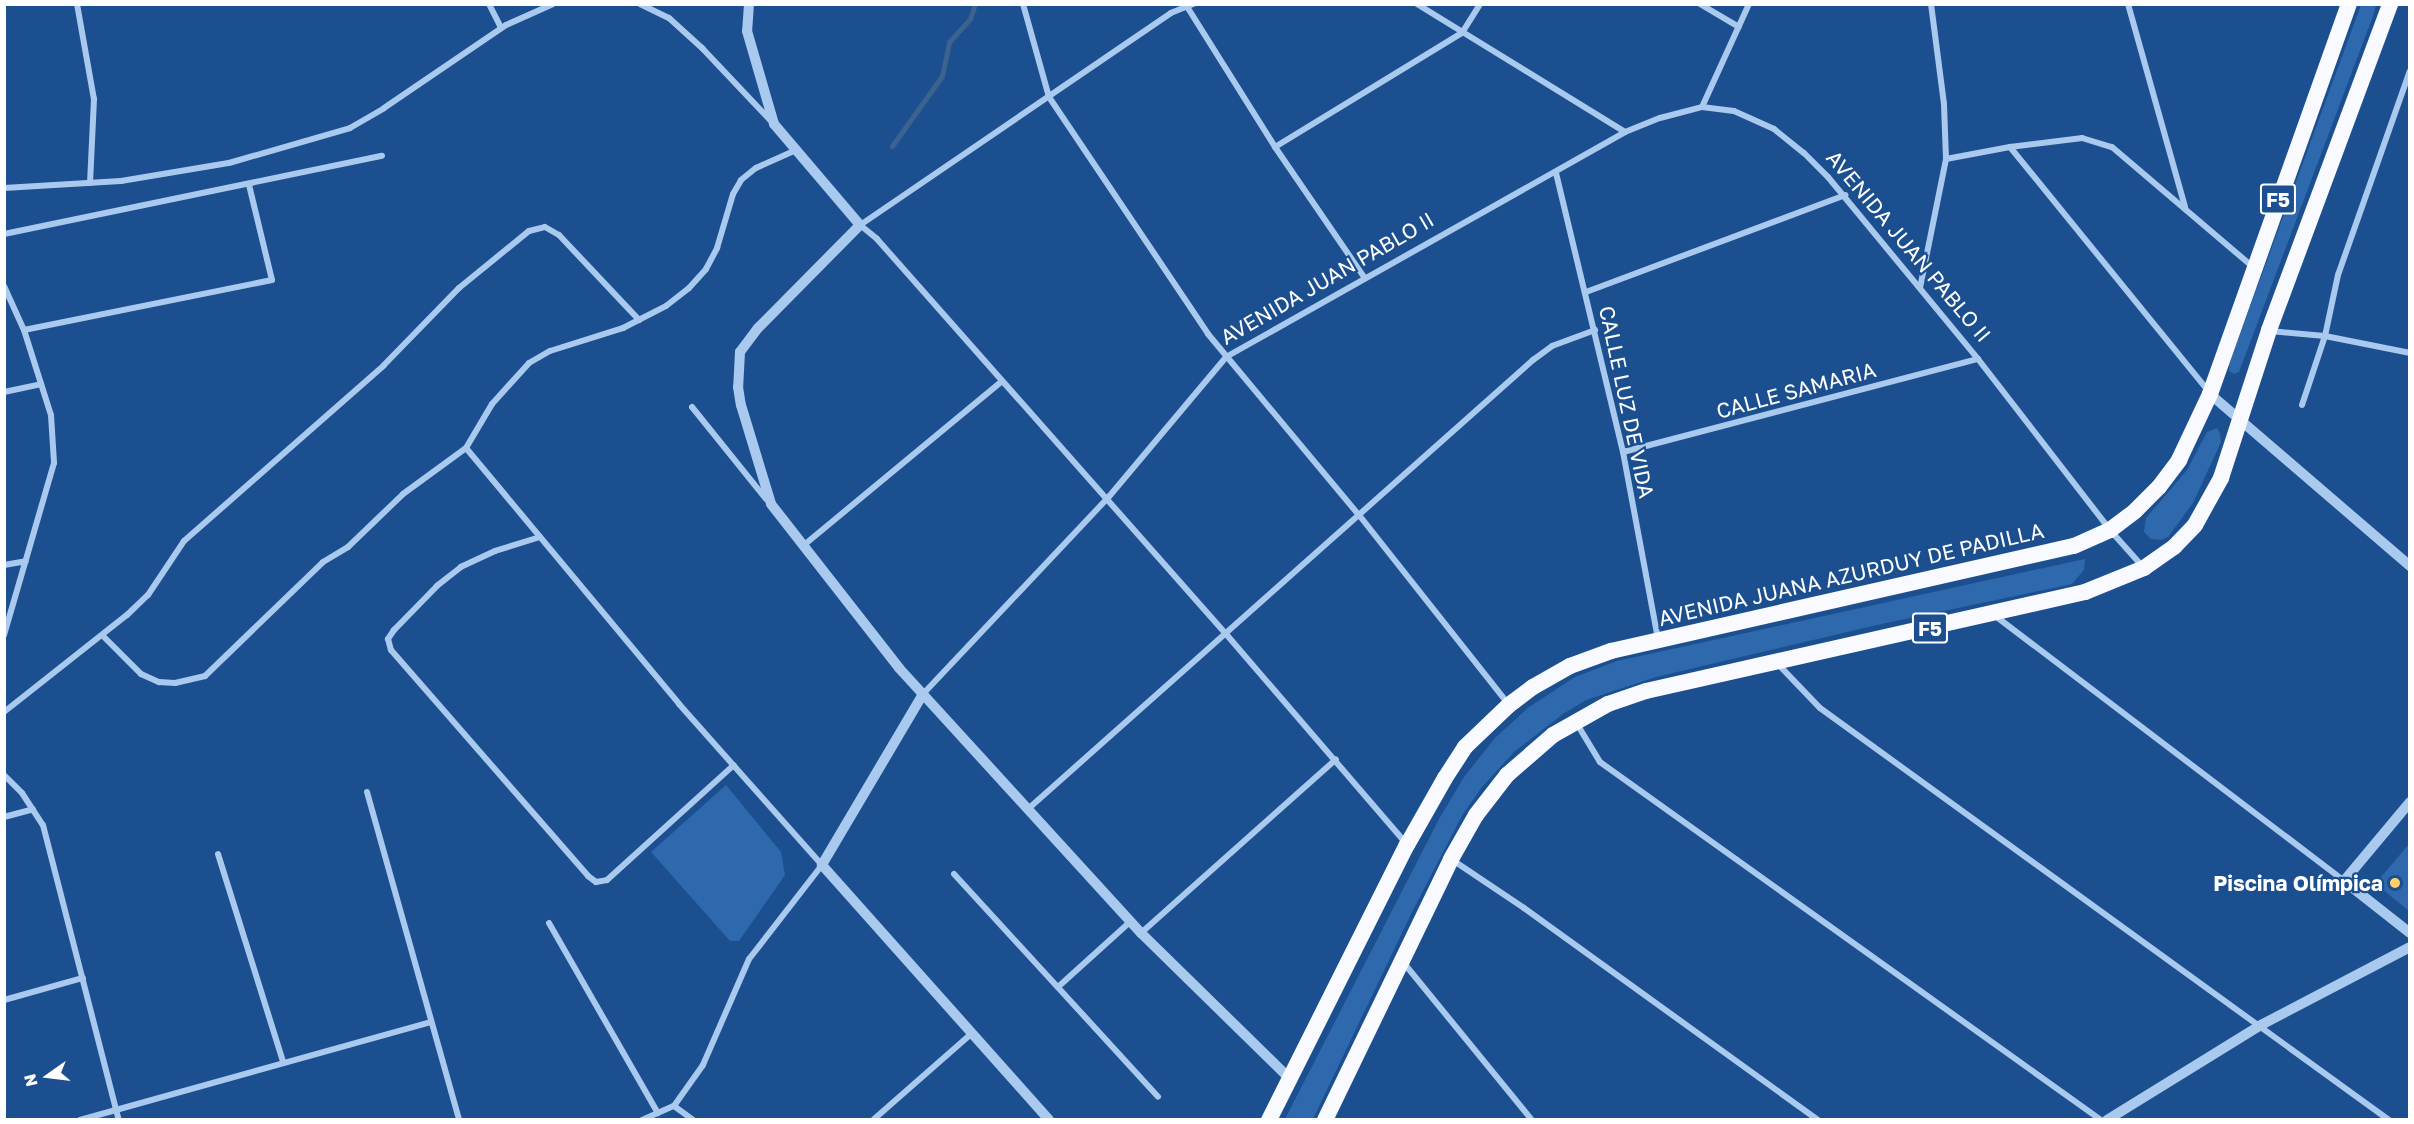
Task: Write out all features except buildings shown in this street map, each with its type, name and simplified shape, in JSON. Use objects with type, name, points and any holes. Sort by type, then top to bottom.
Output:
[{"type":"highway","name":"AVENIDA JUANA AZURDUY DE PADILLA","points":[[1269,1119],[1426,809],[1465,747],[1509,705],[1533,687],[1570,666],[1611,651],[1883,588],[2034,557],[2074,546],[2110,530],[2159,487],[2179,460],[2210,393],[2349,4]]},
{"type":"highway","name":"F5","points":[[1325,1119],[1451,859],[1476,815],[1507,775],[1527,755],[1575,720],[1608,704],[1646,691],[1994,615],[2085,592],[2144,568],[2174,547],[2195,525],[2221,478],[2242,421],[2269,330],[2390,4]]},
{"type":"street","points":[[77,4],[94,99],[90,183]]},
{"type":"street","points":[[489,4],[501,28]]},
{"type":"street","points":[[4,188],[90,183],[229,163],[350,128],[384,108],[501,28],[532,11],[553,4]]},
{"type":"street","points":[[640,4],[669,18],[702,48],[774,124],[860,225],[877,239],[1336,759],[1407,845]]},
{"type":"street","points":[[749,4],[747,32],[774,124]]},
{"type":"street","points":[[1023,4],[1049,97],[1226,357],[1359,515],[1509,705]]},
{"type":"street","points":[[1417,4],[1626,132]]},
{"type":"street","points":[[1275,147],[1462,33],[1480,4]]},
{"type":"street","points":[[1700,4],[1739,27]]},
{"type":"street","points":[[1702,107],[1749,4]]},
{"type":"street","points":[[1920,288],[1946,159],[1944,104],[1931,4]]},
{"type":"street","points":[[2128,4],[2185,208]]},
{"type":"street","points":[[771,504],[741,405],[738,387],[740,352],[758,328],[860,225],[1171,13],[1189,5],[1275,147],[1364,276]]},
{"type":"street","points":[[2302,405],[2325,336],[2338,274],[2409,71]]},
{"type":"street","name":"AVENIDA JUAN PABLO II","points":[[674,1106],[703,1065],[749,959],[822,865],[923,694],[1107,499],[1226,357],[1364,276],[1556,173],[1626,132],[1660,118],[1702,107],[1734,111],[1774,129],[1804,153],[1845,195],[1978,359],[2110,530],[2144,568]]},
{"type":"street","points":[[1946,159],[2010,147],[2082,138],[2112,147],[2254,267]]},
{"type":"street","points":[[2010,147],[2210,393],[2409,566]]},
{"type":"street","points":[[103,636],[141,674],[159,682],[175,684],[205,676],[323,562],[348,548],[403,494],[466,448],[492,404],[529,363],[550,351],[592,340],[639,320],[674,300],[689,288],[706,269],[717,248],[733,194],[741,180],[756,168],[796,150]]},
{"type":"street","points":[[4,234],[382,156]]},
{"type":"street","name":"CALLE LUZ DE VIDA","points":[[1556,173],[1623,452],[1658,639]]},
{"type":"street","points":[[24,330],[272,280],[249,185]]},
{"type":"street","points":[[1586,292],[1845,195]]},
{"type":"street","points":[[4,712],[103,636],[148,595],[184,541],[384,365],[459,288],[530,231],[545,227],[559,235],[639,320]]},
{"type":"street","points":[[4,286],[24,330],[51,414],[54,463],[4,635]]},
{"type":"street","points":[[1028,809],[1533,360],[1552,346],[1595,330]]},
{"type":"street","points":[[2269,330],[2325,336],[2409,353]]},
{"type":"street","name":"CALLE SAMARIA","points":[[1623,452],[1978,359]]},
{"type":"street","points":[[804,545],[1002,381]]},
{"type":"street","points":[[4,392],[41,384]]},
{"type":"street","points":[[692,407],[804,545],[899,668],[1142,933],[1289,1078]]},
{"type":"street","points":[[466,448],[734,765],[1049,1119]]},
{"type":"street","points":[[540,537],[495,551],[461,567],[437,586],[394,630],[388,639],[391,650],[588,876],[596,882],[607,880],[734,765]]},
{"type":"street","points":[[4,565],[26,561]]},
{"type":"street","points":[[1994,615],[2409,933]]},
{"type":"street","points":[[1776,662],[1820,708],[2389,1119]]},
{"type":"street","points":[[1575,720],[1600,762],[2101,1119]]},
{"type":"street","points":[[1142,933],[1336,759]]},
{"type":"street","points":[[4,775],[22,793],[43,825],[119,1119]]},
{"type":"street","points":[[367,792],[459,1119]]},
{"type":"street","points":[[2344,881],[2409,802]]},
{"type":"street","points":[[4,817],[33,809]]},
{"type":"street","points":[[218,854],[283,1062]]},
{"type":"street","points":[[1451,859],[1524,908],[1818,1119]]},
{"type":"street","points":[[954,874],[1158,1097]]},
{"type":"street","points":[[1058,987],[1131,921]]},
{"type":"street","points":[[549,923],[658,1113]]},
{"type":"street","points":[[2107,1119],[2259,1026],[2409,947]]},
{"type":"street","points":[[1402,962],[1532,1119]]},
{"type":"street","points":[[4,1000],[83,978]]},
{"type":"street","points":[[80,1119],[432,1022]]},
{"type":"street","points":[[873,1119],[972,1033]]},
{"type":"street","points":[[642,1119],[674,1106],[693,1119]]},
{"type":"shaded area","points":[[2361,5],[2376,5],[2239,372],[2234,374],[2229,371],[2229,364]]},
{"type":"shaded area","points":[[2217,428],[2221,442],[2193,503],[2168,537],[2161,540],[2151,539],[2144,532],[2146,518],[2187,470],[2207,432]]},
{"type":"shaded area","points":[[2085,559],[2084,570],[2072,584],[1877,625],[1656,677],[1586,700],[1563,714],[1514,752],[1482,787],[1463,814],[1412,912],[1313,1119],[1285,1119],[1439,819],[1464,777],[1495,738],[1529,707],[1575,677],[1617,661]]},
{"type":"shaded area","points":[[726,785],[781,852],[785,875],[739,941],[730,941],[651,852]]},
{"type":"shaded area","name":"Piscina Olímpica","points":[[2409,844],[2409,911],[2382,889],[2381,877]]},
{"type":"waterway","points":[[892,146],[942,76],[949,42],[970,19],[975,4]]},
{"type":"place","name":"Piscina Olímpica","points":[[2395,883]]}]
